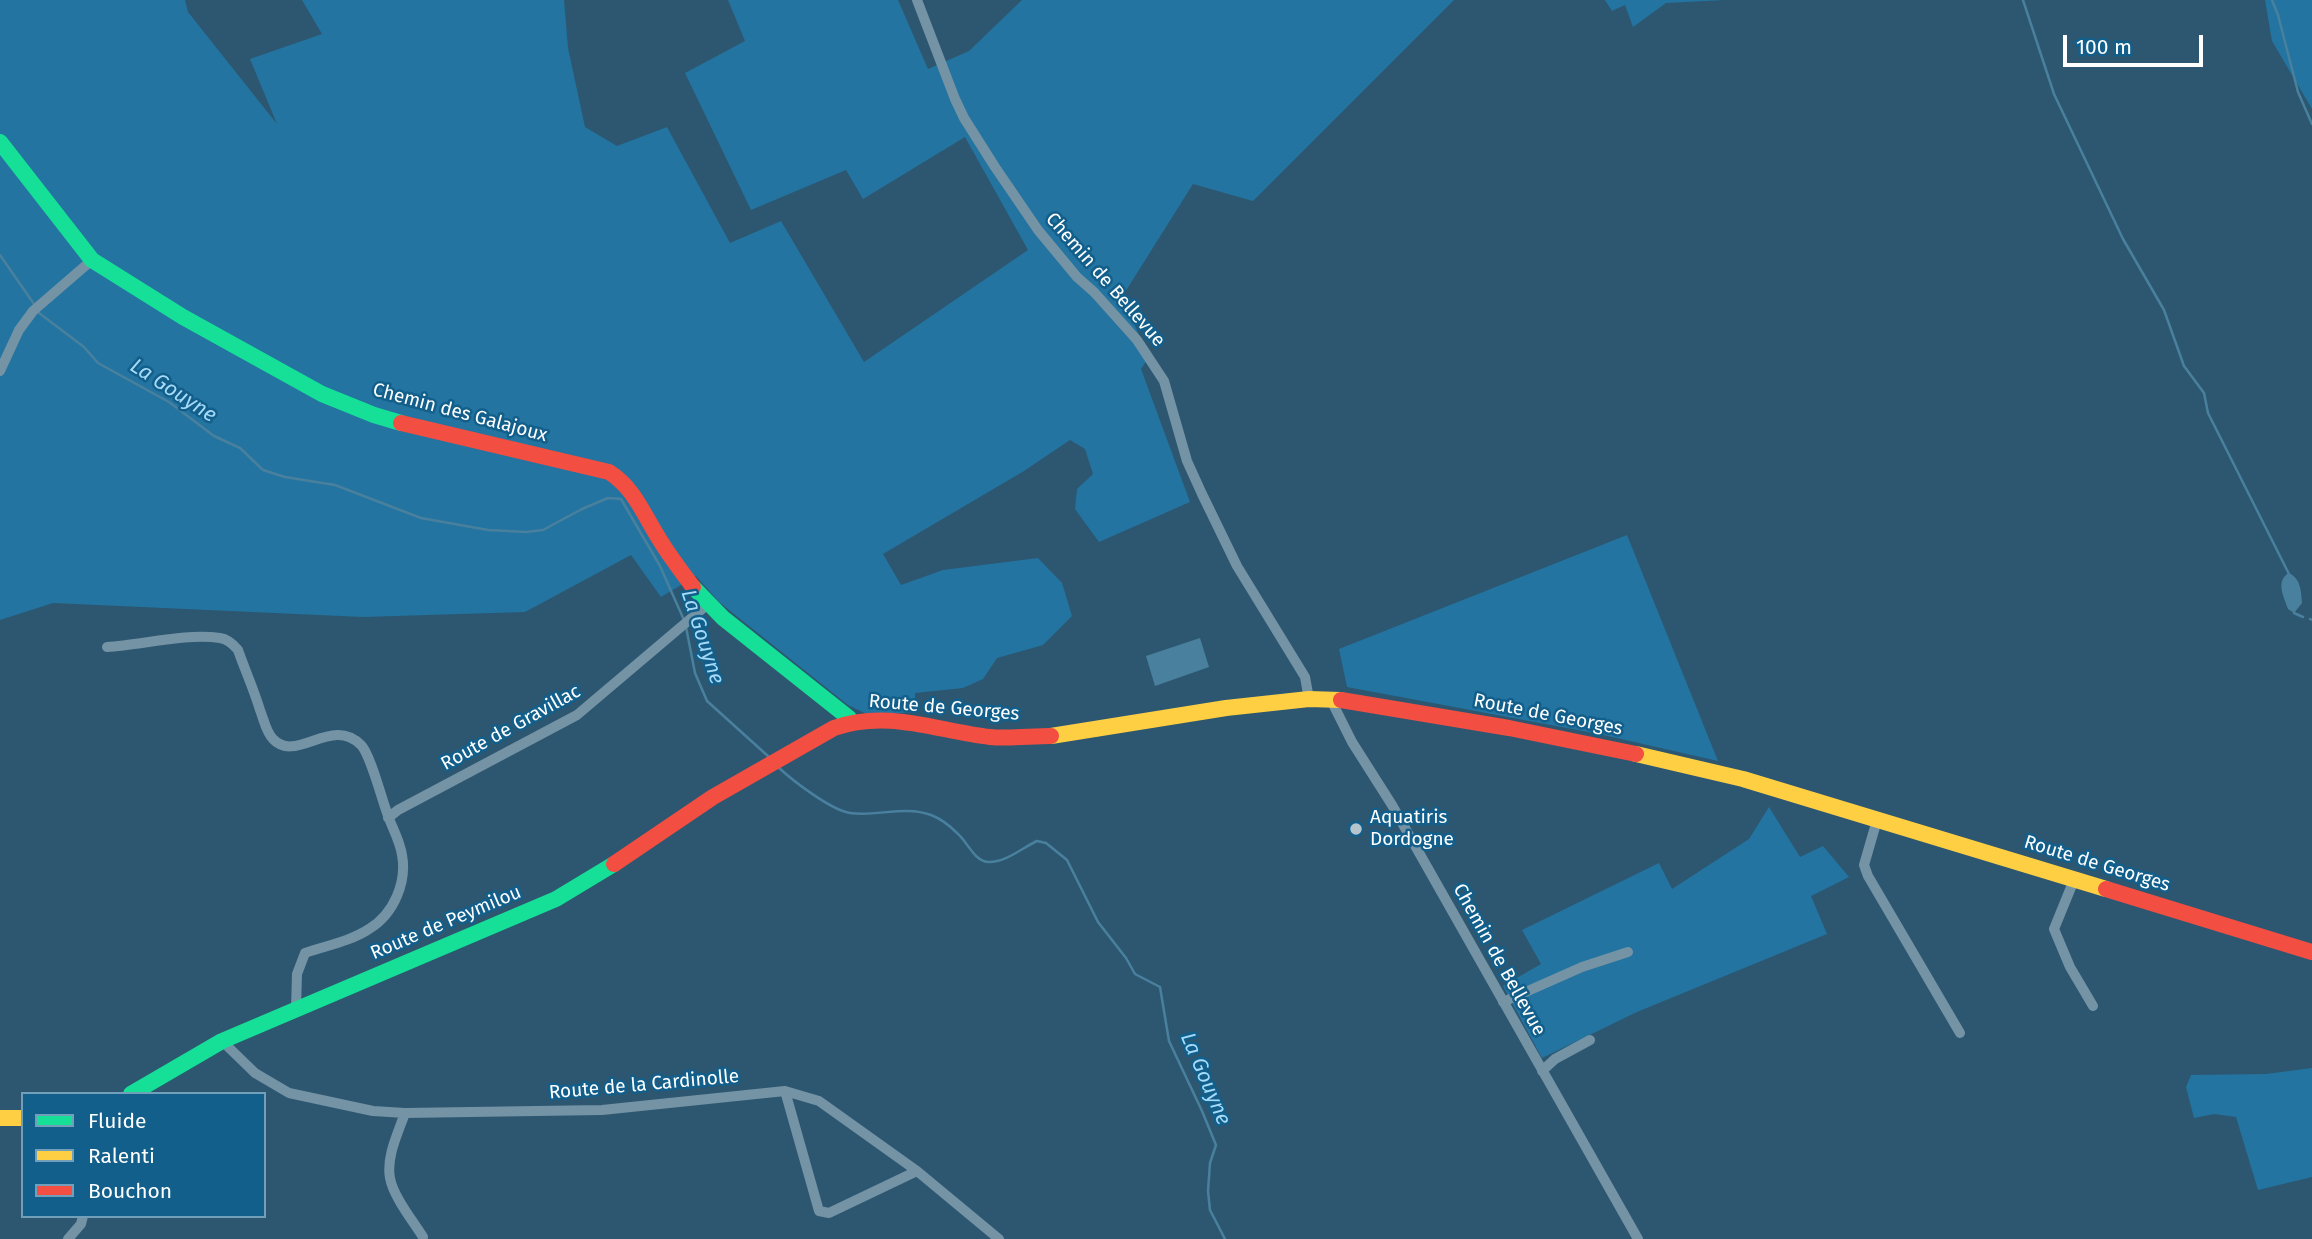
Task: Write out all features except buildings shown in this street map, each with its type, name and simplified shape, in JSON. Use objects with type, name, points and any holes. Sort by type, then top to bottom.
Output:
[{"type":"street","name":"Chemin de Bellevue","points":[[917,0],[955,99],[995,167],[1045,240],[1127,329],[1160,373],[1187,460],[1206,504],[1237,566],[1305,677],[1309,699]]},
{"type":"street","name":"Chemin des Galajoux","points":[[0,142],[92,260],[183,317],[322,394],[404,424],[609,472],[617,477],[631,490],[659,539],[708,604],[851,722]]},
{"type":"street","points":[[0,371],[19,330],[36,308],[92,260]]},
{"type":"street","name":"Route de Gravillac","points":[[388,818],[398,810],[577,715],[708,604]]},
{"type":"street","points":[[107,648],[222,638],[238,650],[266,728],[279,745],[293,748],[328,736],[348,736],[365,750],[402,853],[403,875],[400,890],[371,928],[304,954],[297,974],[296,1009]]},
{"type":"street","name":"Route de Georges","points":[[765,767],[834,728],[851,722],[872,720],[922,723],[991,737],[1060,736],[1226,708],[1309,699],[1364,702],[1509,728],[1743,779],[2312,952]]},
{"type":"street","name":"Chemin de Bellevue","points":[[1331,700],[1352,742],[1392,805],[1637,1239]]},
{"type":"street","name":"Route de Peymilou","points":[[134,1092],[222,1041],[556,899],[598,875],[713,797],[765,767]]},
{"type":"street","points":[[1877,820],[1864,865],[1868,876],[1959,1033]]},
{"type":"street","points":[[2074,880],[2054,929],[2070,967],[2093,1006]]},
{"type":"street","points":[[1503,1002],[1582,967],[1628,952]]},
{"type":"street","points":[[1542,1071],[1555,1059],[1590,1040]]},
{"type":"street","name":"Route de la Cardinolle","points":[[222,1041],[255,1073],[289,1093],[373,1111],[601,1111],[785,1091],[819,1101],[917,1171],[999,1239]]},
{"type":"street","points":[[785,1091],[819,1211],[830,1213],[917,1171]]},
{"type":"street","points":[[405,1113],[390,1160],[390,1175],[393,1187],[423,1237]]},
{"type":"street","points":[[0,1118],[21,1118]]},
{"type":"street","points":[[68,1239],[82,1218]]},
{"type":"shaded area","points":[[0,0],[185,0],[188,12],[277,124],[250,59],[322,34],[302,0],[564,0],[568,48],[585,127],[617,146],[667,127],[730,243],[781,221],[864,362],[1028,250],[965,137],[863,199],[846,170],[751,210],[685,73],[745,41],[728,0],[898,0],[928,69],[969,51],[1022,0],[1454,0],[1253,201],[1193,184],[1122,297],[1149,357],[1141,369],[1190,502],[1099,542],[1075,509],[1077,489],[1093,474],[1085,449],[1070,440],[1024,471],[883,554],[901,585],[943,570],[1038,558],[1062,583],[1072,616],[1043,645],[997,658],[983,679],[963,688],[915,693],[915,712],[869,715],[848,705],[719,602],[696,576],[661,597],[631,555],[525,612],[363,617],[53,603],[0,620]]},
{"type":"shaded area","points":[[1605,0],[1725,0],[1666,3],[1633,27],[1625,5],[1612,11]]},
{"type":"shaded area","points":[[2265,0],[2312,0],[2312,109],[2272,41]]},
{"type":"shaded area","points":[[1627,535],[1718,761],[1599,734],[1347,687],[1339,649]]},
{"type":"shaded area","points":[[2289,573],[2298,582],[2301,594],[2302,603],[2294,613],[2288,609],[2281,585]]},
{"type":"shaded area","points":[[1200,638],[1209,667],[1155,686],[1146,656]]},
{"type":"shaded area","points":[[1769,807],[1800,857],[1823,846],[1849,877],[1811,896],[1827,934],[1637,1012],[1542,1058],[1503,986],[1541,964],[1522,930],[1659,863],[1672,889],[1749,839]]},
{"type":"shaded area","points":[[2312,1068],[2312,1177],[2258,1190],[2236,1117],[2214,1114],[2194,1118],[2186,1087],[2191,1075],[2266,1074]]},
{"type":"waterway","points":[[2023,0],[2054,94],[2123,239],[2164,310],[2184,366],[2204,393],[2208,413],[2290,576]]},
{"type":"waterway","points":[[2272,0],[2298,92],[2312,124]]},
{"type":"waterway","name":"La Gouyne","points":[[0,255],[34,304]]},
{"type":"waterway","name":"La Gouyne","points":[[39,313],[84,347],[98,363],[169,402],[214,436],[240,448],[263,470],[285,477],[335,485],[421,518],[488,530],[543,530],[608,498],[621,499],[660,566],[684,620]]},
{"type":"waterway","points":[[2294,610],[2294,613],[2303,617]]},
{"type":"waterway","name":"La Gouyne","points":[[686,627],[695,673],[707,701],[769,757]]},
{"type":"waterway","name":"La Gouyne","points":[[778,767],[812,794],[842,811],[860,814],[911,811],[934,816],[954,830],[983,861],[1001,860],[1037,841],[1046,843],[1067,860],[1098,922],[1135,974],[1160,987],[1169,1041],[1216,1145],[1210,1163],[1208,1191],[1210,1210],[1225,1239]]},
{"type":"traffic: fast","points":[[0,142],[92,260],[183,317],[322,394],[401,423]]},
{"type":"traffic: fast","points":[[693,587],[723,618],[851,722]]},
{"type":"traffic: fast","points":[[134,1092],[222,1041],[556,899],[614,864]]},
{"type":"traffic: slow","points":[[1051,736],[1226,708],[1309,699],[1341,700]]},
{"type":"traffic: slow","points":[[1636,754],[1743,779],[2106,889]]},
{"type":"traffic: slow","points":[[0,1118],[21,1118]]},
{"type":"traffic: jam","points":[[401,423],[609,472],[632,493],[666,550],[693,587]]},
{"type":"traffic: jam","points":[[1341,700],[1509,728],[1636,754]]},
{"type":"traffic: jam","points":[[614,864],[713,797],[834,728],[854,723],[893,721],[990,737],[1051,736]]},
{"type":"traffic: jam","points":[[2106,889],[2312,952]]},
{"type":"place","name":"Aquatiris Dordogne","points":[[1356,829]]}]
